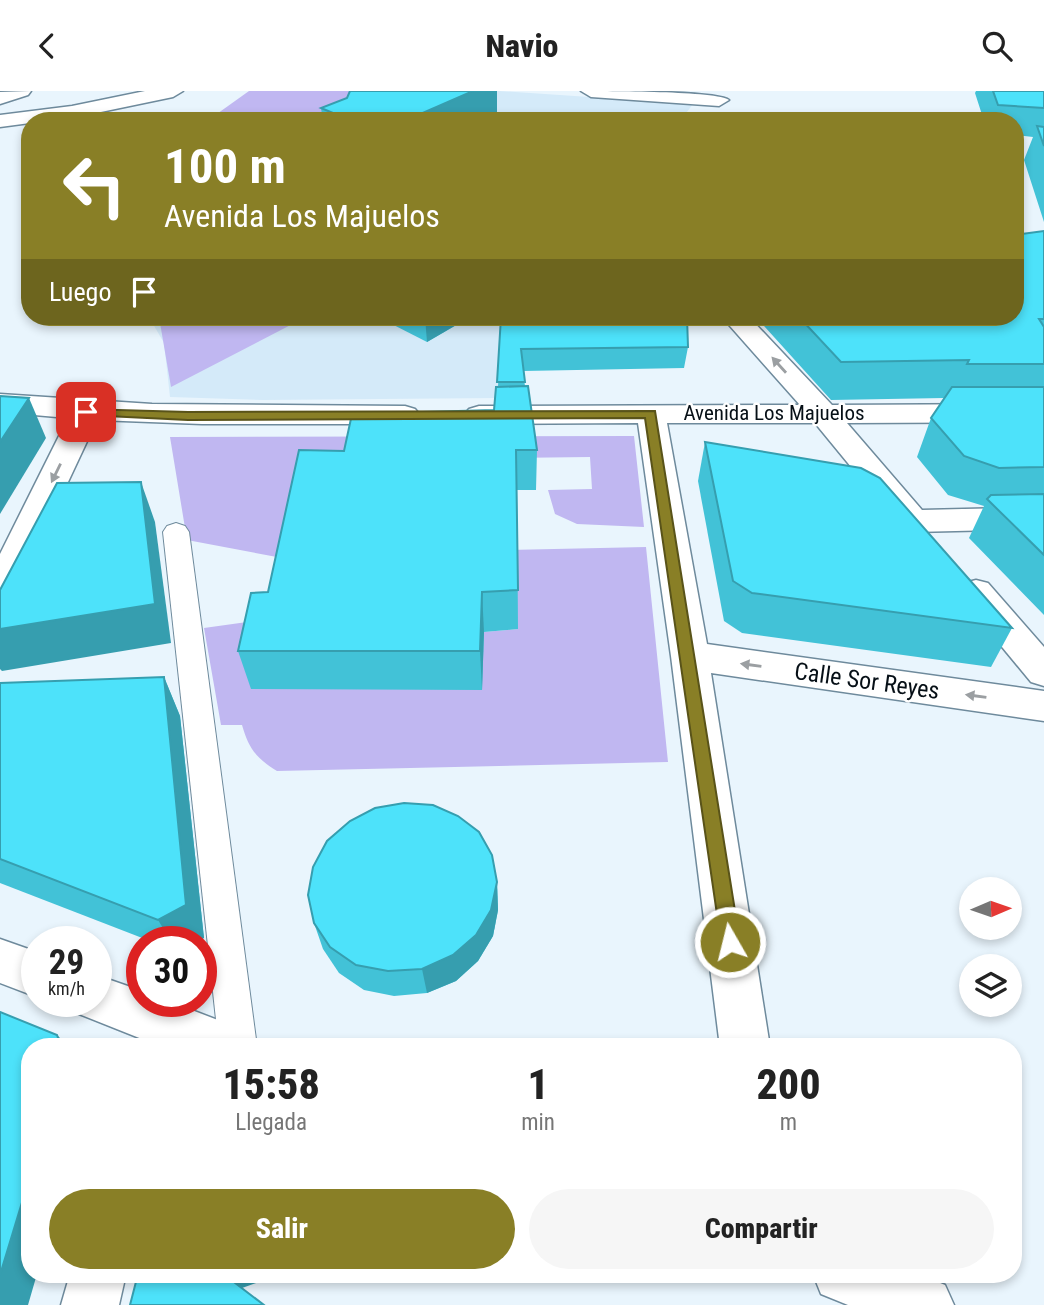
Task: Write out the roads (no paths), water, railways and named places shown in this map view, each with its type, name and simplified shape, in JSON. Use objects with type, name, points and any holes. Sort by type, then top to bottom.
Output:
[{"type":"street","points":[[5,106],[72,112],[173,91]]},
{"type":"street","points":[[591,91],[722,96]]},
{"type":"street","points":[[5,106],[43,96]]},
{"type":"street","points":[[711,112],[722,96]]},
{"type":"street","points":[[743,326],[823,413],[1044,672]]},
{"type":"street","name":"Avenida Los Majuelos","points":[[0,403],[86,412],[188,416],[1044,413]]},
{"type":"street","points":[[0,589],[86,412]]},
{"type":"street","points":[[651,414],[690,656],[744,1038]]},
{"type":"street","points":[[914,521],[1044,518]]},
{"type":"street","points":[[176,532],[237,1038]]},
{"type":"street","name":"Calle Sor Reyes","points":[[690,656],[1044,706]]},
{"type":"street","points":[[0,961],[21,969]]},
{"type":"street","points":[[112,1007],[159,1035]]},
{"type":"street","points":[[90,1305],[96,1283]]},
{"type":"street","points":[[865,1283],[925,1305]]}]
